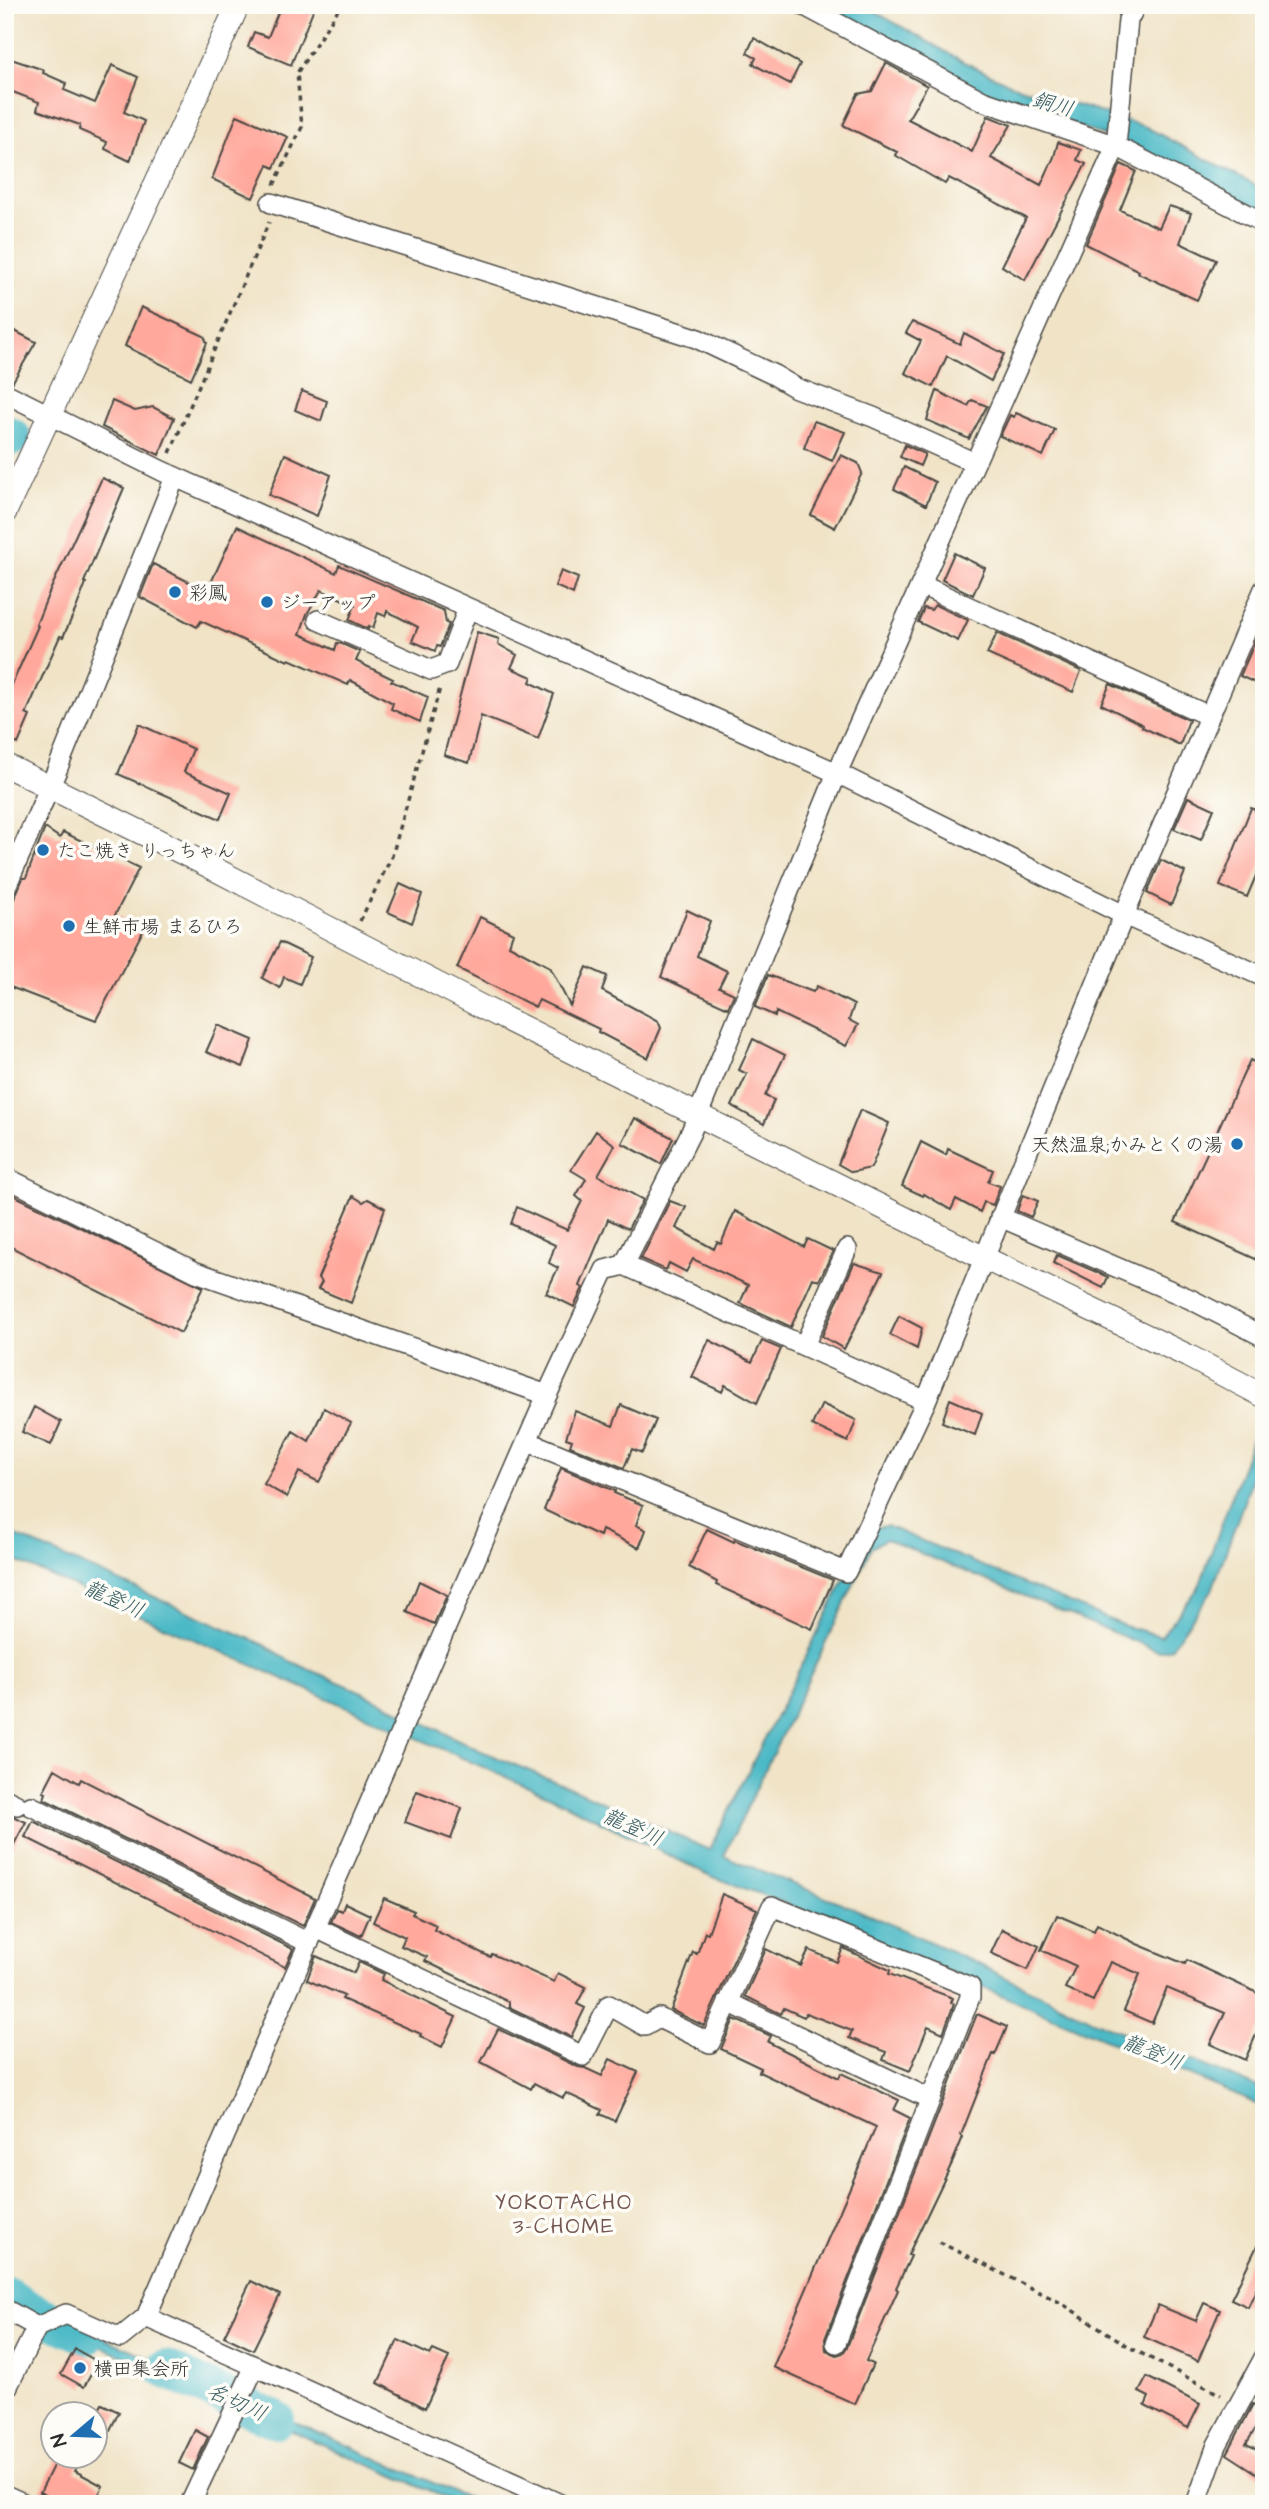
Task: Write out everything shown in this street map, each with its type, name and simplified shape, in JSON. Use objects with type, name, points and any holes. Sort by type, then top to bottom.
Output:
[{"type":"street","points":[[5,512],[238,5]]},
{"type":"street","points":[[803,5],[983,101],[1116,146],[1264,223]]},
{"type":"street","points":[[624,1265],[698,1114],[837,773],[1116,146],[1128,20],[1136,5]]},
{"type":"street","points":[[271,203],[696,338],[796,388],[873,417],[975,463]]},
{"type":"street","points":[[5,393],[168,474],[837,773],[1124,915],[1264,977]]},
{"type":"street","points":[[5,889],[49,787],[168,474]]},
{"type":"street","points":[[921,585],[1209,716]]},
{"type":"street","points":[[528,1442],[846,1572],[926,1401],[1124,915],[1264,589]]},
{"type":"street","points":[[318,620],[431,670],[447,664],[468,608]]},
{"type":"street","points":[[5,765],[1264,1396]]},
{"type":"street","points":[[5,1177],[196,1272],[547,1395]]},
{"type":"street","points":[[1000,1217],[1190,1299],[1264,1337]]},
{"type":"street","points":[[804,1346],[847,1249]]},
{"type":"street","points":[[5,2392],[37,2327],[66,2314],[120,2338],[146,2316],[547,1395],[605,1270],[624,1265],[926,1401]]},
{"type":"street","points":[[18,1803],[583,2056],[609,2005],[645,2026],[659,2018],[710,2043],[772,1906],[970,1987],[970,1997],[836,2343]]},
{"type":"street","points":[[728,2002],[930,2099]]},
{"type":"street","points":[[5,2309],[37,2327]]},
{"type":"street","points":[[146,2316],[560,2504]]},
{"type":"street","points":[[1196,2504],[1217,2445],[1264,2358]]},
{"type":"street","points":[[190,2504],[255,2365]]},
{"type":"street","points":[[5,2494],[25,2504]]},
{"type":"path","points":[[168,474],[273,211],[269,194],[302,127],[297,73],[341,5]]},
{"type":"path","points":[[357,926],[392,856],[447,664]]},
{"type":"path","points":[[939,2242],[1061,2303],[1131,2348],[1239,2404]]},
{"type":"water","name":"銅川","points":[[821,5],[863,5],[966,63],[1010,84],[1146,127],[1264,190],[1264,212],[1134,146],[992,97]]},
{"type":"water","name":"龍登川","points":[[1264,1406],[1264,1446],[1212,1590],[1171,1648],[1158,1651],[886,1539],[871,1548],[724,1856],[851,1907],[962,1956],[1088,2018],[1264,2090],[1264,2107],[782,1902],[711,1876],[553,1798],[5,1556],[5,1531],[264,1645],[290,1661],[362,1692],[479,1750],[709,1850],[870,1528],[887,1526],[1125,1626],[1161,1636],[1199,1587]]},
{"type":"water","points":[[60,2320],[216,2385],[212,2394],[58,2328]]},
{"type":"water","points":[[244,2400],[481,2504],[459,2504],[241,2409]]},
{"type":"building","points":[[281,5],[315,5],[291,65],[248,47],[254,32],[268,37]]},
{"type":"building","points":[[754,38],[800,64],[790,84],[753,64],[756,58],[747,53]]},
{"type":"building","points":[[5,57],[44,70],[43,73],[66,83],[64,90],[95,103],[112,65],[138,77],[124,112],[144,121],[130,161],[105,149],[107,142],[79,130],[80,125],[37,110],[39,102],[5,89]]},
{"type":"building","points":[[886,63],[927,86],[908,119],[972,152],[988,116],[1011,125],[991,158],[1041,185],[1058,142],[1081,150],[1077,160],[1086,164],[1025,280],[1002,266],[1026,218],[949,178],[945,184],[895,155],[897,152],[843,125],[858,94],[872,91]]},
{"type":"building","points":[[237,115],[288,137],[274,168],[268,165],[253,198],[212,179]]},
{"type":"building","points":[[1121,164],[1136,171],[1120,210],[1159,228],[1169,206],[1191,213],[1180,243],[1216,260],[1197,300],[1138,273],[1139,271],[1086,244]]},
{"type":"building","points":[[141,307],[204,336],[207,343],[191,379],[125,346]]},
{"type":"building","points":[[912,322],[960,344],[964,333],[1004,354],[991,381],[947,356],[933,387],[905,373],[921,341],[906,333]]},
{"type":"building","points":[[5,326],[36,342],[12,383],[5,381]]},
{"type":"building","points":[[302,391],[327,401],[321,421],[295,410]]},
{"type":"building","points":[[937,391],[968,406],[972,400],[987,406],[969,439],[927,420]]},
{"type":"building","points":[[112,401],[135,411],[153,407],[174,418],[159,455],[102,427]]},
{"type":"building","points":[[1016,413],[1055,430],[1043,456],[1000,436],[1010,415],[1014,417]]},
{"type":"building","points":[[814,421],[845,432],[832,461],[804,448]]},
{"type":"building","points":[[905,445],[925,454],[920,466],[900,457]]},
{"type":"building","points":[[285,454],[331,475],[317,516],[269,495]]},
{"type":"building","points":[[841,455],[858,463],[862,473],[835,528],[811,515]]},
{"type":"building","points":[[904,467],[935,482],[926,505],[894,489]]},
{"type":"building","points":[[102,478],[124,488],[84,582],[86,583],[75,611],[63,637],[60,636],[26,714],[30,716],[18,744],[5,738],[5,700],[38,626],[36,625],[48,595]]},
{"type":"building","points":[[237,526],[336,573],[339,565],[444,611],[446,623],[449,624],[440,647],[437,646],[435,651],[412,641],[418,627],[387,611],[385,616],[378,613],[373,628],[369,626],[368,629],[349,620],[355,605],[321,590],[307,614],[300,634],[335,650],[337,643],[340,643],[360,652],[356,661],[393,679],[391,681],[428,697],[420,722],[391,709],[393,703],[350,680],[348,685],[201,621],[197,627],[140,597],[153,564],[191,583],[209,587]]},
{"type":"building","points":[[954,553],[985,568],[973,595],[942,580]]},
{"type":"building","points":[[561,571],[578,578],[573,594],[555,586]]},
{"type":"building","points":[[935,605],[968,620],[958,641],[918,622],[924,608],[931,610]]},
{"type":"building","points":[[1264,621],[1264,687],[1240,676]]},
{"type":"building","points":[[477,632],[499,639],[498,644],[517,655],[511,668],[532,677],[530,682],[554,694],[538,739],[481,716],[469,763],[444,755]]},
{"type":"building","points":[[997,633],[1081,671],[1073,692],[987,654]]},
{"type":"building","points":[[1110,684],[1189,720],[1180,745],[1101,704]]},
{"type":"building","points":[[139,724],[193,749],[184,772],[231,793],[220,819],[118,774]]},
{"type":"building","points":[[1188,797],[1214,809],[1201,840],[1174,829]]},
{"type":"building","points":[[1251,808],[1264,814],[1264,857],[1247,897],[1220,886]]},
{"type":"building","name":"生鮮市場 まるひろ","points":[[45,828],[60,838],[63,832],[139,868],[115,915],[143,931],[96,1020],[5,985],[5,920],[23,878],[26,878]]},
{"type":"building","points":[[1161,860],[1185,872],[1171,905],[1147,893]]},
{"type":"building","points":[[400,884],[422,894],[412,923],[388,912]]},
{"type":"building","points":[[687,910],[710,921],[697,956],[727,971],[719,987],[734,994],[728,1008],[661,977]]},
{"type":"building","points":[[480,917],[513,933],[509,945],[550,967],[570,1006],[587,967],[607,976],[602,991],[658,1021],[661,1028],[648,1058],[598,1032],[599,1029],[539,1000],[535,1007],[457,968]]},
{"type":"building","points":[[280,942],[311,957],[300,984],[284,977],[280,988],[262,978]]},
{"type":"building","points":[[768,975],[813,992],[817,986],[854,1005],[849,1020],[858,1025],[846,1046],[776,1012],[775,1016],[755,1007]]},
{"type":"building","points":[[218,1025],[253,1040],[243,1067],[206,1052]]},
{"type":"building","points":[[753,1039],[785,1055],[765,1096],[774,1100],[764,1124],[732,1106],[747,1074],[739,1070]]},
{"type":"building","name":"天然温泉;かみとくの湯","points":[[1250,1060],[1264,1067],[1264,1263],[1175,1222]]},
{"type":"building","points":[[860,1110],[889,1123],[871,1168],[852,1172],[838,1164]]},
{"type":"building","points":[[635,1118],[673,1138],[661,1164],[622,1143]]},
{"type":"building","points":[[596,1131],[615,1145],[598,1175],[643,1200],[628,1229],[608,1219],[574,1307],[546,1293],[558,1268],[549,1263],[555,1245],[511,1224],[517,1207],[567,1230],[582,1201],[576,1196],[586,1179],[571,1170]]},
{"type":"building","points":[[921,1142],[946,1155],[948,1149],[993,1170],[988,1182],[1000,1186],[993,1205],[984,1202],[980,1212],[956,1199],[951,1210],[924,1194],[923,1196],[902,1186]]},
{"type":"building","points":[[5,1191],[203,1287],[181,1333],[5,1244]]},
{"type":"building","points":[[1023,1195],[1038,1201],[1031,1217],[1017,1211]]},
{"type":"building","points":[[353,1196],[363,1202],[368,1199],[385,1208],[351,1303],[318,1289],[322,1282],[318,1278]]},
{"type":"building","points":[[670,1201],[686,1207],[676,1228],[714,1249],[717,1242],[721,1244],[735,1211],[804,1247],[808,1239],[833,1251],[819,1281],[813,1278],[791,1327],[740,1303],[748,1285],[693,1259],[686,1272],[669,1263],[666,1270],[641,1259]]},
{"type":"building","points":[[1057,1255],[1108,1277],[1103,1288],[1053,1263]]},
{"type":"building","points":[[854,1263],[883,1272],[844,1349],[822,1336]]},
{"type":"building","points":[[899,1316],[922,1328],[917,1349],[890,1335]]},
{"type":"building","points":[[709,1340],[752,1362],[762,1341],[781,1349],[757,1403],[725,1385],[722,1392],[692,1377]]},
{"type":"building","points":[[950,1399],[982,1413],[975,1435],[942,1422]]},
{"type":"building","points":[[822,1404],[856,1420],[848,1442],[812,1425]]},
{"type":"building","points":[[621,1405],[656,1420],[642,1453],[632,1449],[624,1468],[570,1446],[572,1440],[566,1438],[575,1411],[613,1426]]},
{"type":"building","points":[[34,1407],[61,1422],[51,1445],[22,1432]]},
{"type":"building","points":[[324,1408],[351,1423],[319,1482],[299,1472],[287,1497],[264,1484],[293,1431],[309,1441]]},
{"type":"building","points":[[561,1468],[643,1505],[636,1525],[646,1530],[639,1548],[602,1530],[600,1536],[544,1510]]},
{"type":"building","points":[[707,1529],[833,1580],[812,1629],[716,1585],[717,1582],[689,1567]]},
{"type":"building","points":[[419,1581],[447,1595],[434,1624],[407,1612]]},
{"type":"building","points":[[55,1769],[79,1783],[81,1779],[315,1898],[303,1926],[44,1799],[46,1793],[43,1792]]},
{"type":"building","points":[[417,1791],[462,1808],[451,1839],[405,1822]]},
{"type":"building","points":[[10,1815],[26,1822],[5,1861],[5,1823]]},
{"type":"building","points":[[33,1821],[293,1949],[285,1967],[25,1837]]},
{"type":"building","points":[[722,1894],[757,1909],[704,2026],[671,2010],[693,1952],[697,1954],[705,1932],[708,1933]]},
{"type":"building","points":[[384,1898],[414,1911],[412,1914],[436,1925],[434,1930],[490,1957],[492,1954],[554,1982],[558,1973],[586,1987],[577,2004],[585,2008],[571,2037],[509,2007],[509,2002],[425,1961],[427,1957],[401,1946],[405,1937],[373,1922]]},
{"type":"building","points":[[345,1903],[370,1915],[361,1936],[331,1922],[337,1909],[342,1911]]},
{"type":"building","points":[[1057,1915],[1094,1931],[1097,1924],[1185,1964],[1187,1960],[1264,1996],[1264,2031],[1259,2028],[1245,2060],[1210,2044],[1225,2013],[1167,1988],[1152,2023],[1124,2011],[1140,1974],[1111,1962],[1093,2001],[1065,1988],[1076,1966],[1041,1950]]},
{"type":"building","points":[[1002,1929],[1039,1946],[1028,1970],[991,1953]]},
{"type":"building","points":[[843,1948],[890,1970],[889,1974],[953,1998],[951,2003],[954,2004],[943,2033],[928,2026],[910,2071],[883,2060],[886,2052],[849,2038],[852,2031],[806,2013],[804,2017],[784,2008],[781,2014],[745,1996],[766,1949],[801,1966],[809,1950],[837,1962]]},
{"type":"building","points":[[316,1956],[354,1973],[359,1962],[384,1974],[381,1980],[456,2017],[442,2047],[420,2036],[421,2034],[342,1999],[344,1996],[307,1980]]},
{"type":"building","points":[[977,2014],[1007,2027],[995,2055],[993,2054],[953,2161],[908,2255],[911,2256],[896,2288],[898,2290],[866,2361],[873,2364],[855,2404],[773,2367],[876,2127],[759,2072],[761,2068],[721,2049],[734,2019],[771,2036],[768,2042],[839,2078],[841,2073],[899,2100],[894,2110],[910,2118],[825,2339],[826,2350],[837,2355],[843,2353],[847,2347]]},
{"type":"building","points":[[498,2029],[602,2076],[610,2059],[638,2072],[615,2121],[600,2114],[602,2110],[566,2093],[563,2098],[534,2083],[531,2089],[481,2062]]},
{"type":"building","points":[[1264,2232],[1264,2272],[1248,2307],[1231,2299]]},
{"type":"building","points":[[251,2281],[280,2295],[253,2350],[224,2336]]},
{"type":"building","points":[[1204,2303],[1220,2310],[1198,2361],[1144,2337],[1158,2305],[1196,2321]]},
{"type":"building","points":[[398,2340],[430,2355],[433,2350],[449,2357],[425,2408],[378,2383]]},
{"type":"building","name":"横田集会所","points":[[75,2349],[98,2362],[84,2387],[61,2374]]},
{"type":"building","points":[[1147,2377],[1200,2404],[1188,2428],[1145,2406],[1149,2397],[1139,2392]]},
{"type":"building","points":[[1253,2404],[1264,2411],[1264,2415],[1246,2444],[1264,2452],[1264,2478],[1227,2454]]},
{"type":"building","points":[[108,2407],[119,2412],[108,2434]]},
{"type":"building","points":[[195,2430],[208,2437],[193,2470],[179,2463]]},
{"type":"building","points":[[51,2470],[75,2470],[103,2486],[94,2504],[62,2504],[40,2492]]},
{"type":"waterway","points":[[5,434],[12,437]]},
{"type":"waterway","name":"名切川","points":[[5,2295],[32,2311],[87,2336]]},
{"type":"waterway","name":"名切川","points":[[165,2369],[276,2420]]},
{"type":"place","name":"彩鳳","points":[[175,592]]},
{"type":"place","name":"ジーアップ","points":[[267,602]]},
{"type":"place","name":"たこ焼き りっちゃん","points":[[43,850]]},
{"type":"place","name":"生鮮市場 まるひろ","points":[[69,926]]},
{"type":"place","name":"天然温泉;かみとくの湯","points":[[1237,1144]]},
{"type":"place","name":"横田集会所","points":[[80,2368]]},
{"type":"district","name":"YOKOTACHO 3-CHOME","points":[[564,2214]]}]
